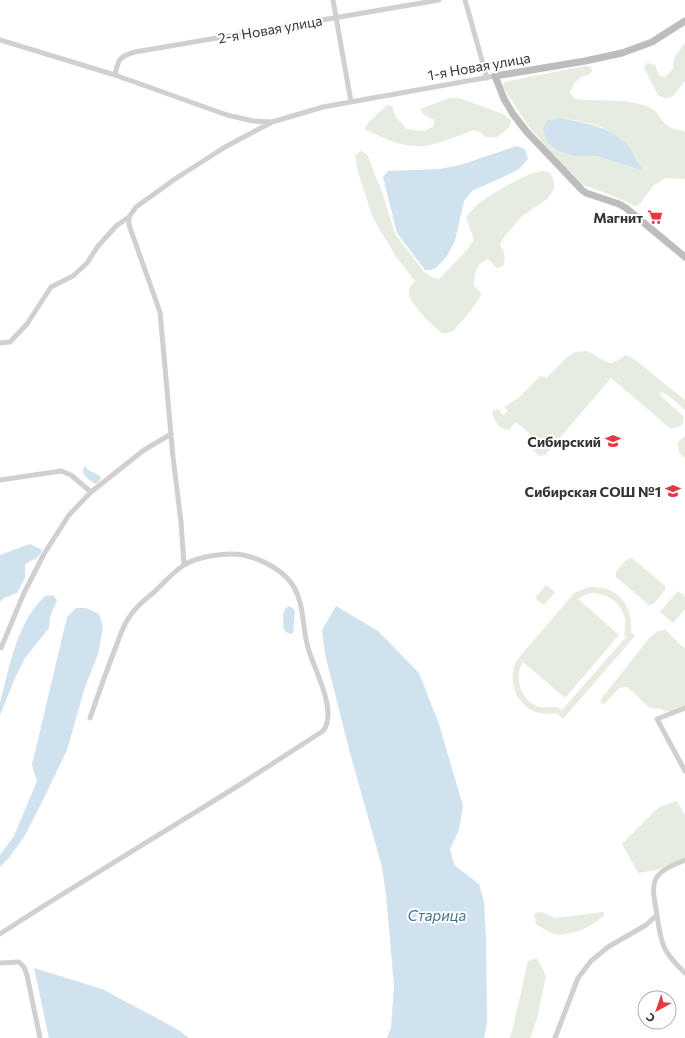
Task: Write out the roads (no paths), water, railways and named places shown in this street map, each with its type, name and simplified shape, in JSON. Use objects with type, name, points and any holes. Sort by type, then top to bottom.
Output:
[{"type":"street","points":[[333,0],[352,102]]},
{"type":"street","name":"2-я Новая улица","points":[[115,75],[118,63],[126,54],[439,0]]},
{"type":"street","points":[[465,0],[487,78]]},
{"type":"street","name":"1-я Новая улица","points":[[272,122],[323,107],[585,61],[622,53],[652,42],[685,21]]},
{"type":"street","points":[[0,40],[115,75],[227,115],[253,121],[272,122]]},
{"type":"street","points":[[495,76],[504,99],[513,114],[526,131],[582,190],[586,193],[619,204],[626,208],[685,257]]},
{"type":"street","points":[[184,565],[160,312],[132,234],[129,218],[130,213],[136,207],[175,179],[226,146],[272,122]]},
{"type":"street","points":[[0,343],[10,342],[27,324],[51,287],[73,276],[87,263],[98,246],[116,226],[129,218]]},
{"type":"street","points":[[1,648],[24,593],[44,554],[69,515],[91,492],[144,450],[171,434]]},
{"type":"street","points":[[0,480],[61,471],[71,474],[91,492]]},
{"type":"street","points":[[0,934],[280,760],[317,735],[327,726],[327,709],[322,684],[308,650],[299,598],[290,581],[271,566],[245,555],[219,555],[194,560],[184,565],[142,602],[128,619],[107,670],[90,718]]},
{"type":"street","points":[[685,708],[657,719],[685,771]]},
{"type":"street","points":[[685,860],[672,865],[659,873],[654,882],[653,891],[660,937],[666,952],[685,973]]},
{"type":"street","points":[[554,1038],[578,978],[591,961],[608,947],[646,925],[657,915]]},
{"type":"street","points":[[0,963],[19,962],[24,967],[40,1038]]},
{"type":"water","points":[[561,118],[596,126],[612,133],[627,144],[642,168],[640,170],[596,156],[575,156],[558,151],[547,142],[543,128],[548,120]]},
{"type":"water","points":[[517,146],[525,149],[528,159],[518,170],[472,191],[464,201],[455,241],[447,256],[436,268],[425,270],[397,233],[383,177],[388,171],[440,169],[460,165]]},
{"type":"water","points":[[85,466],[88,470],[100,476],[101,479],[96,484],[88,479],[83,473]]},
{"type":"water","points":[[30,544],[42,550],[40,554],[25,565],[25,578],[17,593],[4,598],[0,602],[0,555]]},
{"type":"water","points":[[53,595],[57,600],[50,617],[49,628],[25,658],[0,715],[0,703],[15,646],[21,632],[35,607],[45,596]]},
{"type":"water","points":[[289,606],[294,609],[295,612],[293,633],[291,634],[286,632],[283,628],[283,613]]},
{"type":"water","name":"Старица","points":[[336,606],[378,631],[419,673],[439,724],[463,806],[459,830],[450,849],[454,865],[479,884],[484,902],[487,1022],[484,1038],[387,1038],[391,1028],[394,986],[386,894],[382,867],[350,753],[325,654],[322,630]]},
{"type":"water","points":[[76,608],[86,608],[99,614],[103,627],[98,654],[85,687],[67,750],[24,837],[8,859],[0,867],[0,855],[14,836],[37,781],[32,765],[67,617]]},
{"type":"water","points":[[34,968],[102,989],[177,1029],[189,1038],[49,1038]]},
{"type":"place","name":"Магнит","points":[[655,217]]},
{"type":"place","name":"Сибирский","points":[[613,441]]},
{"type":"place","name":"Сибирская СОШ №1","points":[[673,491]]}]
